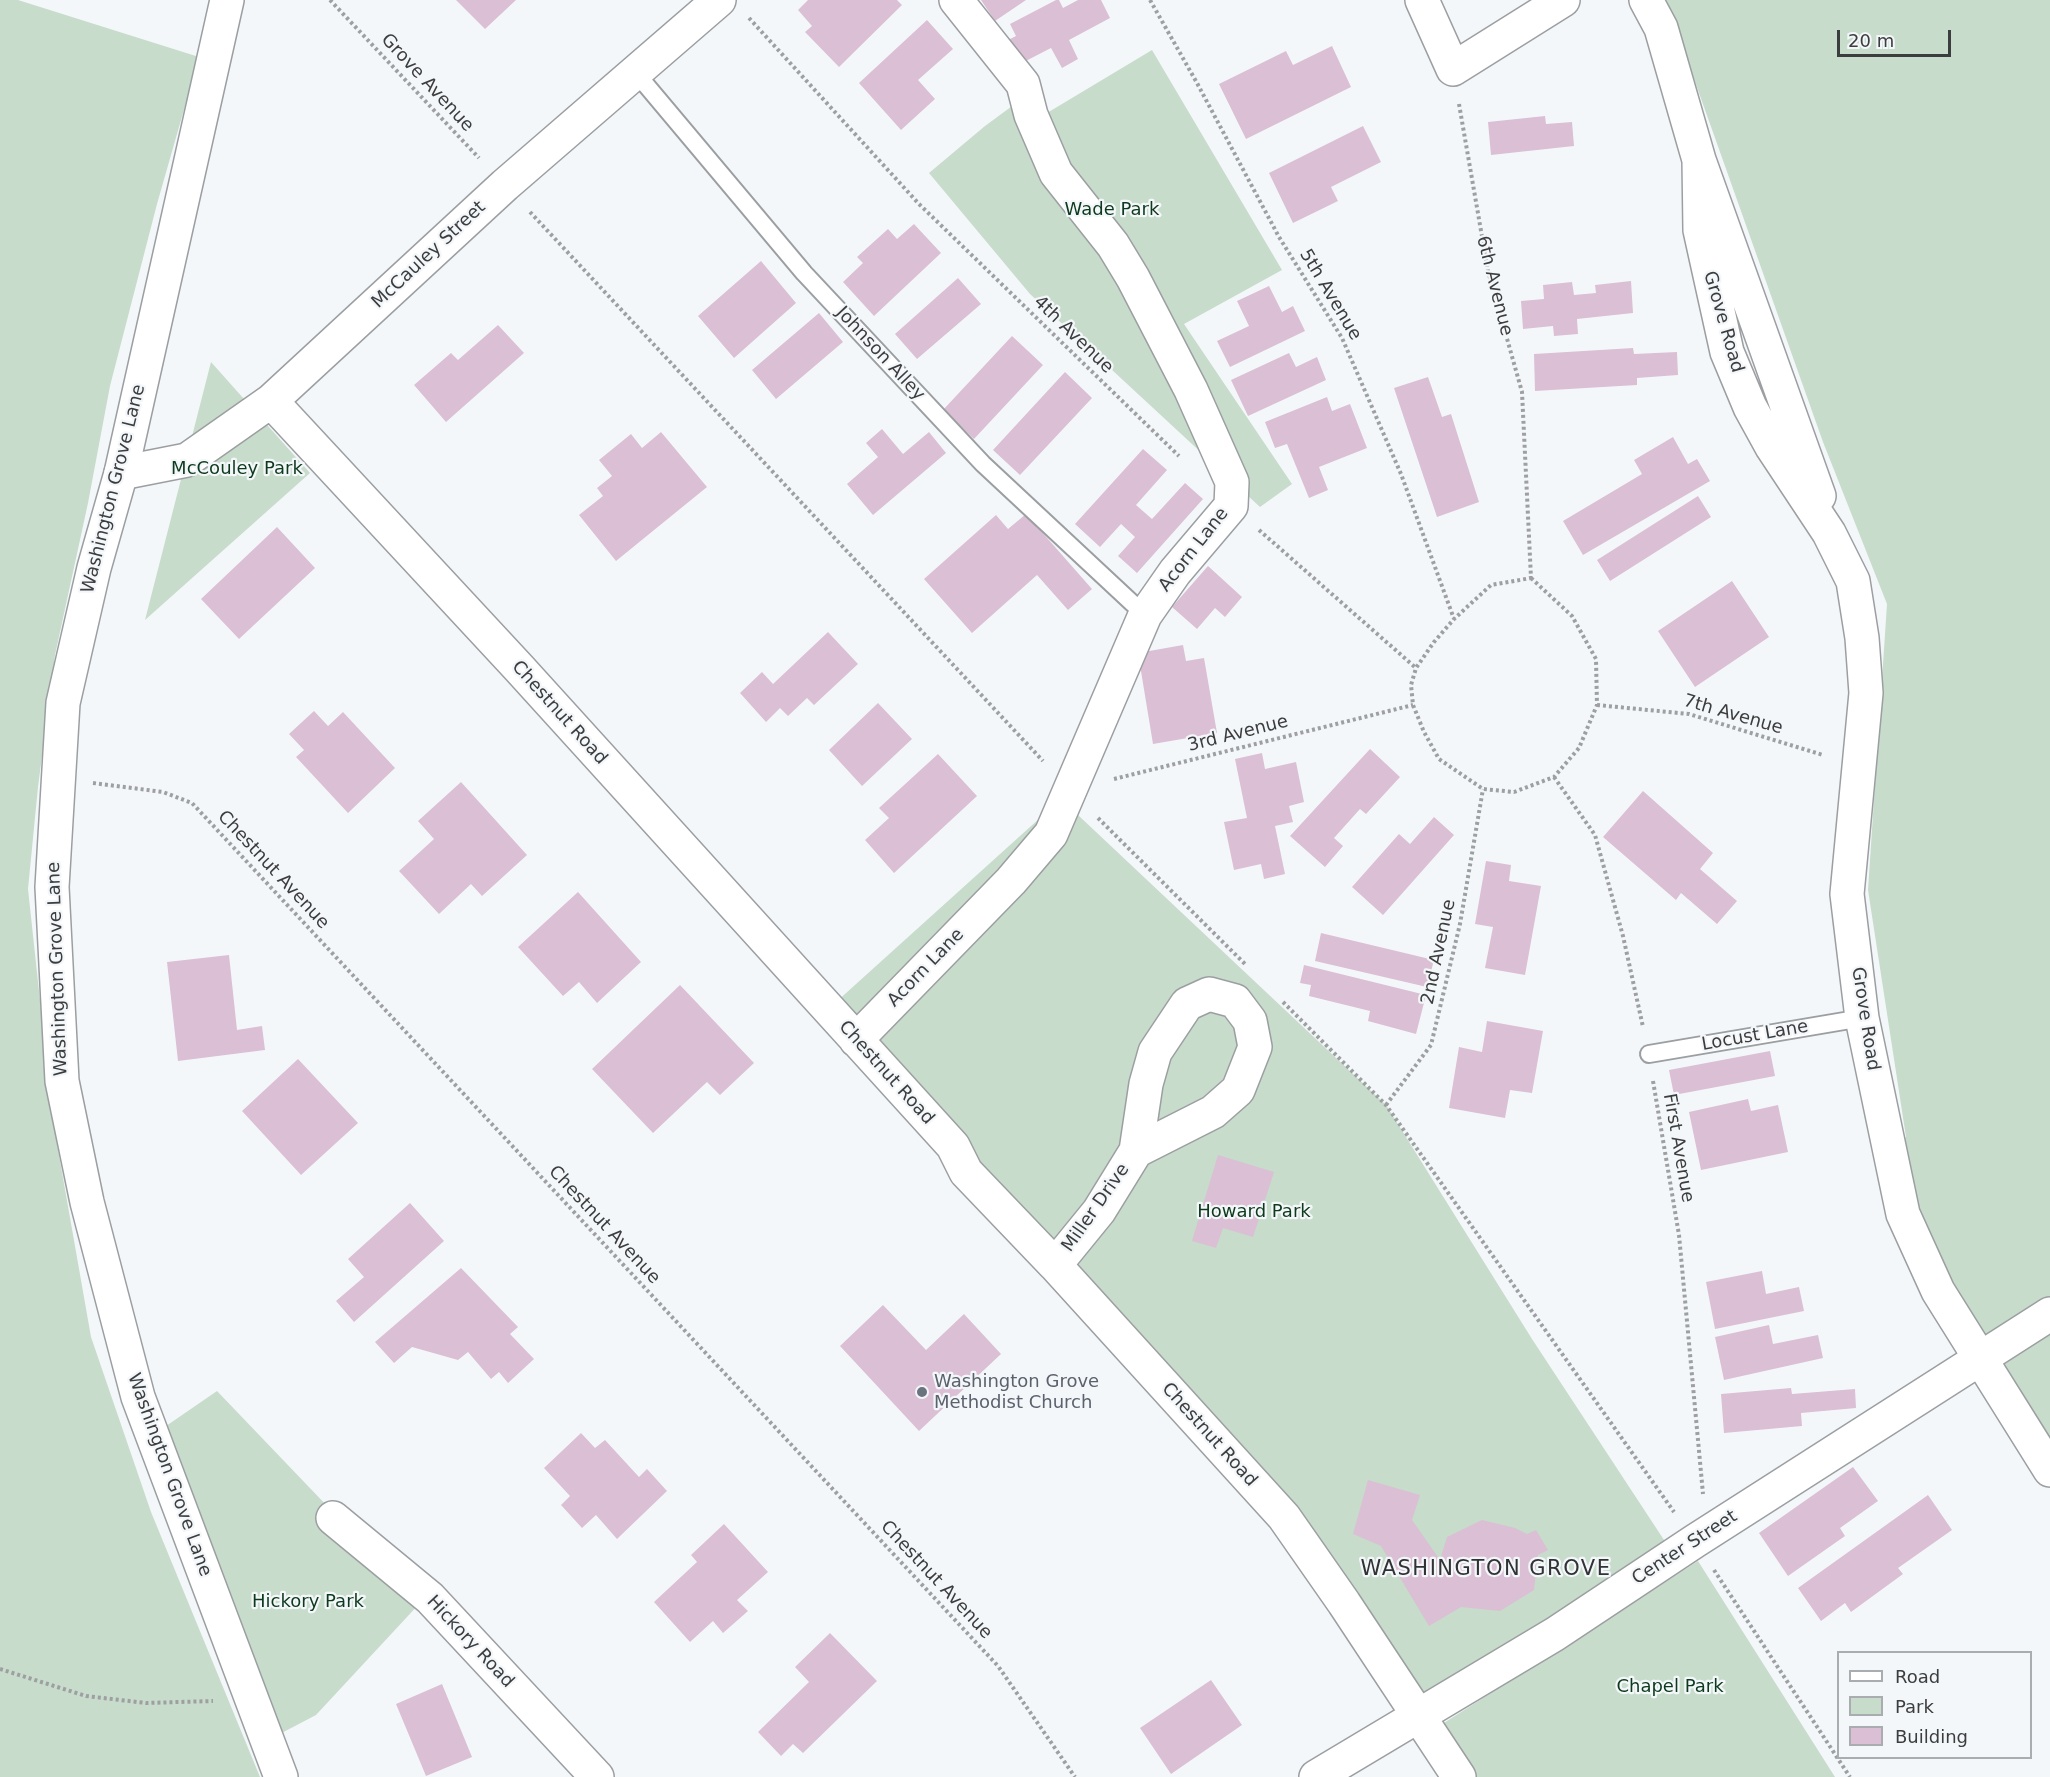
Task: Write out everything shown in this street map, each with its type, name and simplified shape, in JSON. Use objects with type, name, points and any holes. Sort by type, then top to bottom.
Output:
[{"type":"street","name":"Washington Grove Lane","points":[[227,0],[121,473],[94,568],[63,703],[52,886],[62,1081],[85,1191],[138,1396],[282,1777]]},
{"type":"street","name":"McCauley Street","points":[[121,473],[187,460],[271,401],[505,185],[719,0]]},
{"type":"street","name":"Acorn Lane","points":[[856,1040],[1011,881],[1051,834],[1145,615],[1175,572],[1231,506],[1232,482],[1191,390],[1133,278],[1113,245],[1056,173],[1031,115],[1023,84],[956,0]]},
{"type":"street","points":[[1422,0],[1453,69],[1563,0]]},
{"type":"street","name":"Grove Road","points":[[1646,0],[1661,28],[1700,160],[1700,230],[1727,352],[1750,407],[1772,447],[1829,533],[1853,581],[1862,638],[1866,693],[1847,894],[1862,1017],[1904,1214],[1938,1292],[2050,1470]]},
{"type":"street","name":"Chestnut Road","points":[[271,401],[519,668],[953,1146],[966,1172],[1055,1265],[1284,1517],[1420,1715],[1459,1777]]},
{"type":"street","name":"Miller Drive","points":[[1055,1265],[1098,1211],[1136,1151],[1146,1084],[1155,1052],[1187,1004],[1209,994],[1234,1001],[1250,1021],[1255,1047],[1238,1090],[1213,1112],[1136,1151]]},
{"type":"street","name":"Center Street","points":[[1316,1777],[1555,1634],[1695,1540],[2050,1314]]},
{"type":"street","name":"Hickory Road","points":[[333,1518],[430,1598],[597,1777]]},
{"type":"lane","name":"Johnson Alley","points":[[636,73],[804,273],[966,447],[1145,615]]},
{"type":"lane","name":"Locust Lane","points":[[1649,1054],[1862,1017]]},
{"type":"path","name":"Grove Avenue","points":[[330,0],[505,185]]},
{"type":"path","name":"5th Avenue","points":[[1149,0],[1197,83],[1279,237],[1342,338],[1401,474],[1454,619]]},
{"type":"path","name":"4th Avenue","points":[[748,17],[919,204],[1180,457]]},
{"type":"path","name":"6th Avenue","points":[[1453,69],[1488,271],[1522,392],[1531,578]]},
{"type":"path","points":[[1231,506],[1416,668]]},
{"type":"path","points":[[1531,578],[1572,616],[1596,659],[1597,705],[1579,748],[1554,777],[1514,792],[1483,789],[1439,759],[1424,732],[1413,705],[1411,685],[1416,668],[1434,642],[1454,619],[1491,585],[1531,578]]},
{"type":"path","name":"3rd Avenue","points":[[1070,790],[1413,705]]},
{"type":"path","name":"7th Avenue","points":[[1597,705],[1689,714],[1859,766]]},
{"type":"path","name":"First Avenue","points":[[1554,777],[1595,835],[1623,936],[1649,1054],[1679,1234],[1705,1509],[1695,1540]]},
{"type":"path","name":"Chestnut Avenue","points":[[58,779],[163,792],[192,803],[998,1666],[1075,1777]]},
{"type":"path","name":"2nd Avenue","points":[[1386,1105],[1431,1045],[1460,924],[1483,789]]},
{"type":"path","points":[[0,1669],[86,1696],[146,1703],[253,1699]]},
{"type":"green space","points":[[0,0],[18,0],[199,57],[157,204],[110,386],[88,503],[55,655],[28,889],[53,1121],[91,1337],[151,1512],[260,1777],[0,1777]]},
{"type":"green space","points":[[1666,0],[2050,0],[2050,1299],[1982,1341],[1926,1237],[1900,1141],[1906,1137],[1868,890],[1887,604],[1823,442]]},
{"type":"green space","name":"Wade Park","points":[[1152,50],[1282,270],[1184,324],[1292,484],[1260,507],[1030,294],[929,173],[985,126],[1023,98],[1042,116]]},
{"type":"green space","name":"McCouley Park","points":[[211,362],[310,473],[145,620]]},
{"type":"green space","name":"Howard Park","points":[[1061,799],[1386,1105],[1532,1339],[1666,1543],[1415,1703],[1297,1512],[835,1003]]},
{"type":"green space","points":[[2050,1322],[2050,1455],[1990,1360]]},
{"type":"green space","name":"Hickory Park","points":[[217,1391],[420,1603],[316,1715],[274,1737],[153,1435]]},
{"type":"green space","name":"Chapel Park","points":[[1698,1561],[1835,1777],[1467,1777],[1436,1728]]},
{"type":"building","points":[[456,0],[516,0],[485,29]]},
{"type":"building","points":[[808,0],[897,0],[902,5],[839,67],[805,32],[812,26],[798,10]]},
{"type":"building","points":[[981,0],[1026,0],[995,21]]},
{"type":"building","points":[[1059,0],[1063,8],[1078,0],[1101,0],[1110,18],[1069,40],[1078,59],[1062,68],[1051,48],[1018,65],[1006,41],[1016,36],[1010,24]]},
{"type":"building","points":[[927,20],[953,49],[918,80],[935,99],[901,130],[859,83]]},
{"type":"building","points":[[1332,46],[1351,87],[1246,139],[1219,84],[1286,51],[1293,65]]},
{"type":"building","points":[[1545,116],[1546,124],[1572,122],[1574,146],[1491,155],[1488,122]]},
{"type":"building","points":[[1363,126],[1381,162],[1331,187],[1338,201],[1293,223],[1269,173]]},
{"type":"building","points":[[914,224],[941,253],[874,316],[843,282],[863,263],[857,257],[888,229],[897,239]]},
{"type":"building","points":[[761,261],[796,303],[734,358],[698,316]]},
{"type":"building","points":[[958,278],[981,304],[917,359],[895,334]]},
{"type":"building","points":[[1631,281],[1633,313],[1577,319],[1578,334],[1554,336],[1553,326],[1523,329],[1521,301],[1544,299],[1543,285],[1572,282],[1574,295],[1596,293],[1595,285]]},
{"type":"building","points":[[1269,286],[1282,312],[1293,306],[1305,331],[1230,367],[1217,341],[1249,326],[1237,301]]},
{"type":"building","points":[[819,313],[843,342],[776,399],[752,370]]},
{"type":"building","points":[[498,325],[524,353],[446,422],[414,385],[451,353],[458,360]]},
{"type":"building","points":[[1012,336],[1043,365],[974,439],[943,410]]},
{"type":"building","points":[[1633,348],[1634,354],[1677,352],[1678,375],[1637,378],[1637,385],[1535,391],[1534,354]]},
{"type":"building","points":[[1289,353],[1296,367],[1317,357],[1326,380],[1248,416],[1231,380]]},
{"type":"building","points":[[1065,372],[1092,398],[1020,475],[993,450]]},
{"type":"building","points":[[1428,377],[1442,417],[1451,414],[1479,502],[1437,517],[1394,388]]},
{"type":"building","points":[[1327,397],[1332,411],[1350,404],[1367,448],[1319,467],[1328,490],[1309,498],[1287,444],[1275,448],[1265,422]]},
{"type":"building","points":[[882,429],[903,454],[929,432],[946,453],[873,515],[847,484],[878,457],[866,443]]},
{"type":"building","points":[[661,432],[707,487],[616,561],[579,515],[603,496],[597,488],[612,476],[599,460],[631,434],[642,448]]},
{"type":"building","points":[[1673,437],[1688,464],[1697,459],[1710,481],[1583,555],[1563,521],[1642,474],[1634,460]]},
{"type":"building","points":[[1143,449],[1167,470],[1136,505],[1152,519],[1185,483],[1203,499],[1137,573],[1118,556],[1135,537],[1121,524],[1100,547],[1075,524]]},
{"type":"building","points":[[1698,496],[1711,517],[1610,581],[1597,560]]},
{"type":"building","points":[[1026,514],[1092,589],[1068,610],[1037,575],[972,633],[924,579],[996,515],[1008,529]]},
{"type":"building","points":[[277,527],[315,568],[239,639],[201,599]]},
{"type":"building","points":[[1208,566],[1242,597],[1225,617],[1215,608],[1197,629],[1172,607]]},
{"type":"building","points":[[1732,581],[1769,637],[1695,687],[1658,631]]},
{"type":"building","points":[[828,632],[858,664],[814,705],[807,698],[788,716],[780,708],[766,722],[740,693],[762,672],[773,684]]},
{"type":"building","points":[[1183,645],[1186,661],[1204,658],[1217,733],[1153,744],[1138,653]]},
{"type":"building","points":[[878,703],[912,739],[862,786],[829,750]]},
{"type":"building","points":[[314,711],[328,726],[343,712],[395,768],[348,813],[296,757],[304,750],[289,734]]},
{"type":"building","points":[[1370,749],[1400,777],[1366,814],[1360,809],[1334,838],[1343,846],[1325,867],[1290,836]]},
{"type":"building","points":[[1262,753],[1265,769],[1296,762],[1304,802],[1289,806],[1293,822],[1275,826],[1285,874],[1264,879],[1261,864],[1234,870],[1224,822],[1247,818],[1235,759]]},
{"type":"building","points":[[938,754],[977,796],[894,873],[865,840],[889,818],[879,808]]},
{"type":"building","points":[[461,782],[527,855],[482,896],[471,884],[439,914],[399,871],[434,839],[418,821]]},
{"type":"building","points":[[1643,791],[1713,853],[1700,869],[1737,901],[1717,924],[1681,893],[1676,900],[1603,837]]},
{"type":"building","points":[[1434,817],[1454,835],[1383,915],[1352,887],[1399,834],[1410,844]]},
{"type":"building","points":[[1486,861],[1511,865],[1509,881],[1541,886],[1525,975],[1485,968],[1493,927],[1475,924]]},
{"type":"building","points":[[578,892],[641,962],[597,1003],[579,982],[563,996],[518,947]]},
{"type":"building","points":[[1321,933],[1434,960],[1427,987],[1315,961]]},
{"type":"building","points":[[229,955],[237,1030],[262,1026],[265,1050],[178,1061],[167,962]]},
{"type":"building","points":[[1304,965],[1426,995],[1416,1034],[1368,1021],[1370,1011],[1309,996],[1311,985],[1300,983]]},
{"type":"building","points":[[680,985],[754,1063],[720,1095],[707,1082],[653,1133],[592,1069]]},
{"type":"building","points":[[1487,1021],[1543,1031],[1532,1093],[1510,1090],[1505,1118],[1449,1108],[1459,1047],[1482,1052]]},
{"type":"building","points":[[1770,1051],[1775,1076],[1674,1095],[1669,1070]]},
{"type":"building","points":[[298,1059],[358,1123],[301,1175],[242,1111]]},
{"type":"building","points":[[1748,1099],[1751,1111],[1778,1105],[1788,1152],[1701,1170],[1689,1112]]},
{"type":"building","points":[[1218,1155],[1274,1172],[1253,1237],[1223,1228],[1216,1248],[1192,1241]]},
{"type":"building","points":[[410,1203],[444,1241],[354,1322],[336,1301],[364,1277],[348,1259]]},
{"type":"building","points":[[461,1268],[518,1327],[510,1334],[534,1359],[508,1383],[499,1372],[491,1379],[468,1352],[458,1360],[412,1347],[394,1363],[375,1342]]},
{"type":"building","points":[[1762,1271],[1766,1294],[1799,1287],[1804,1311],[1715,1329],[1706,1282]]},
{"type":"building","name":"Washington Grove Methodist Church","points":[[883,1305],[926,1350],[964,1314],[1001,1354],[919,1431],[840,1346]]},
{"type":"building","points":[[1769,1325],[1773,1344],[1818,1335],[1823,1358],[1724,1380],[1715,1337]]},
{"type":"building","points":[[1791,1388],[1792,1394],[1855,1389],[1856,1408],[1801,1413],[1802,1426],[1724,1433],[1721,1394]]},
{"type":"building","points":[[581,1433],[595,1448],[605,1440],[639,1477],[647,1469],[667,1491],[617,1539],[596,1515],[582,1528],[561,1505],[570,1496],[544,1468]]},
{"type":"building","points":[[1853,1467],[1878,1501],[1840,1528],[1845,1536],[1788,1576],[1759,1533]]},
{"type":"building","points":[[1368,1480],[1420,1495],[1412,1520],[1440,1560],[1447,1537],[1482,1520],[1515,1528],[1527,1534],[1536,1530],[1548,1550],[1538,1555],[1534,1590],[1500,1611],[1461,1607],[1429,1626],[1381,1546],[1353,1534]]},
{"type":"building","points":[[1928,1495],[1952,1530],[1898,1568],[1903,1574],[1851,1612],[1845,1603],[1821,1621],[1798,1588]]},
{"type":"building","points":[[724,1524],[768,1572],[737,1600],[748,1611],[723,1633],[713,1621],[690,1642],[654,1602],[697,1562],[691,1555]]},
{"type":"building","points":[[830,1633],[877,1681],[803,1753],[793,1744],[781,1756],[758,1732],[809,1682],[795,1667]]},
{"type":"building","points":[[1211,1680],[1242,1725],[1171,1774],[1140,1728]]},
{"type":"building","points":[[442,1684],[472,1757],[426,1776],[396,1704]]},
{"type":"place","name":"Washington Grove Methodist Church","points":[[922,1392]]},
{"type":"district","name":"WASHINGTON GROVE","points":[[1486,1570]]}]
